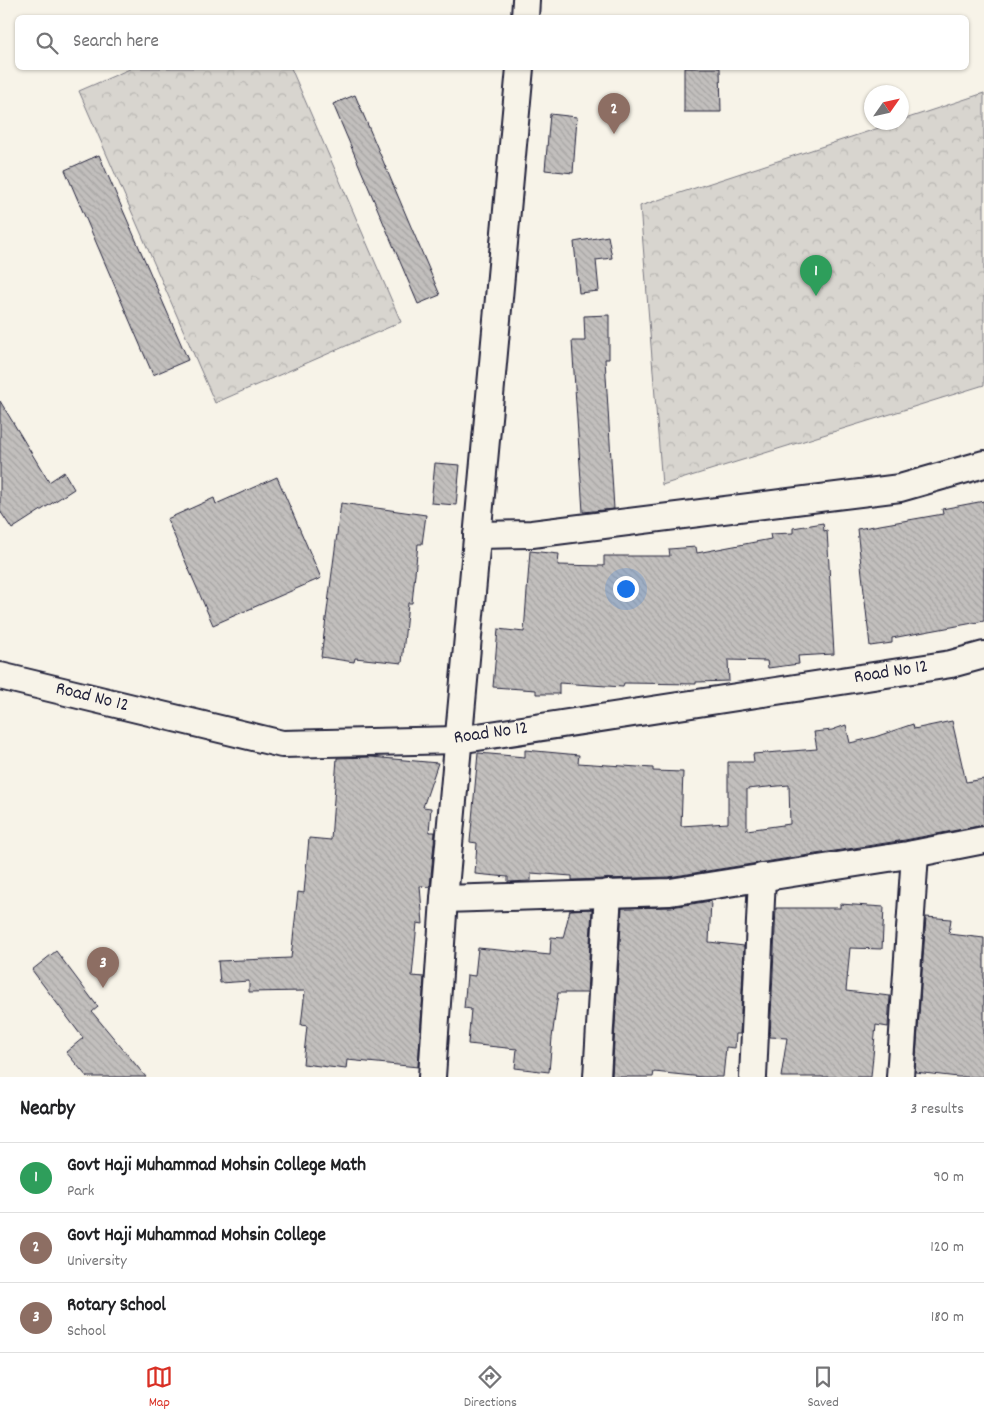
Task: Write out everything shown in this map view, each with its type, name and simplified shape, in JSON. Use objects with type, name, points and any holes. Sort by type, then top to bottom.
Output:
[{"type":"street","points":[[524,15],[526,0]]},
{"type":"street","points":[[432,1077],[444,898],[520,70]]},
{"type":"street","points":[[477,536],[532,534],[900,488],[984,464]]},
{"type":"street","name":"Road No 12","points":[[0,676],[282,744],[458,740],[951,664],[984,655]]},
{"type":"street","points":[[444,898],[670,892],[915,854],[984,840]]},
{"type":"street","points":[[900,1077],[915,854]]},
{"type":"street","points":[[753,1077],[762,878]]},
{"type":"street","points":[[597,1077],[608,893]]},
{"type":"green space","points":[[127,70],[292,70],[401,322],[215,403],[79,91]]},
{"type":"green space","points":[[984,93],[984,385],[662,485],[640,206],[873,130],[909,130],[909,118]]},
{"type":"building","points":[[684,70],[720,70],[721,112],[684,112]]},
{"type":"building","points":[[355,95],[440,295],[418,304],[333,104]]},
{"type":"building","points":[[550,114],[577,117],[573,173],[545,170]]},
{"type":"building","points":[[99,155],[188,360],[153,375],[65,170]]},
{"type":"building","points":[[608,236],[612,258],[596,260],[599,291],[579,293],[574,242]]},
{"type":"building","points":[[609,315],[609,359],[605,359],[614,509],[583,512],[572,341],[585,341],[584,316]]},
{"type":"building","points":[[0,401],[49,482],[64,472],[74,489],[12,529],[0,511]]},
{"type":"building","points":[[435,463],[460,465],[456,505],[431,503]]},
{"type":"building","points":[[277,477],[321,578],[213,625],[167,519],[214,498],[216,504]]},
{"type":"building","points":[[984,501],[984,621],[892,638],[892,643],[870,646],[857,529],[943,514],[942,509]]},
{"type":"building","points":[[341,503],[426,515],[422,544],[418,544],[412,603],[408,603],[402,663],[355,658],[354,662],[321,657]]},
{"type":"building","points":[[823,523],[824,531],[827,530],[834,654],[798,656],[799,664],[768,668],[767,661],[728,660],[729,681],[696,682],[696,684],[624,683],[623,687],[559,683],[559,694],[536,694],[536,690],[493,687],[498,629],[524,632],[530,551],[559,554],[558,565],[604,566],[604,556],[670,556],[669,549],[696,547],[697,553],[771,539],[770,534],[793,533],[793,528]]},
{"type":"building","points":[[952,721],[966,782],[984,779],[984,825],[905,840],[669,877],[572,880],[572,876],[531,873],[531,881],[508,882],[508,877],[475,874],[477,843],[470,842],[478,753],[525,757],[525,750],[579,755],[578,763],[653,768],[653,771],[683,772],[681,826],[728,823],[728,762],[754,762],[753,754],[817,749],[814,732],[832,730],[846,725],[850,743],[913,724],[914,729]],"holes":[[[789,785],[790,824],[747,830],[747,789]]]},
{"type":"building","points":[[371,757],[438,763],[423,807],[431,808],[429,832],[435,832],[430,887],[420,886],[423,924],[417,923],[412,976],[424,977],[418,1067],[347,1060],[346,1069],[303,1064],[307,1026],[301,1025],[305,991],[249,992],[249,981],[220,983],[218,961],[291,958],[298,892],[304,893],[309,838],[331,840],[337,758]]},
{"type":"building","points":[[711,901],[709,942],[744,946],[740,1034],[736,1034],[735,1048],[726,1047],[723,1077],[654,1072],[653,1077],[612,1077],[622,908],[671,907]]},
{"type":"building","points":[[840,904],[884,907],[882,949],[850,948],[846,991],[890,996],[888,1027],[876,1025],[871,1077],[781,1077],[787,1038],[770,1037],[776,908],[840,908]]},
{"type":"building","points":[[592,909],[587,993],[558,993],[549,1072],[515,1068],[517,1049],[468,1044],[471,1009],[464,1008],[467,975],[475,976],[478,948],[550,955],[551,937],[563,938],[570,910]]},
{"type":"building","points":[[926,917],[951,919],[949,934],[984,938],[984,1077],[958,1077],[915,1072]]},
{"type":"building","points":[[56,951],[98,1007],[92,1012],[146,1077],[87,1077],[66,1052],[83,1038],[32,970]]},
{"type":"place","name":"Govt Haji Muhammad Mohsin College","points":[[614,134]]},
{"type":"place","name":"Govt Haji Muhammad Mohsin College Math","points":[[816,296]]},
{"type":"place","name":"Rotary School","points":[[103,988]]}]
